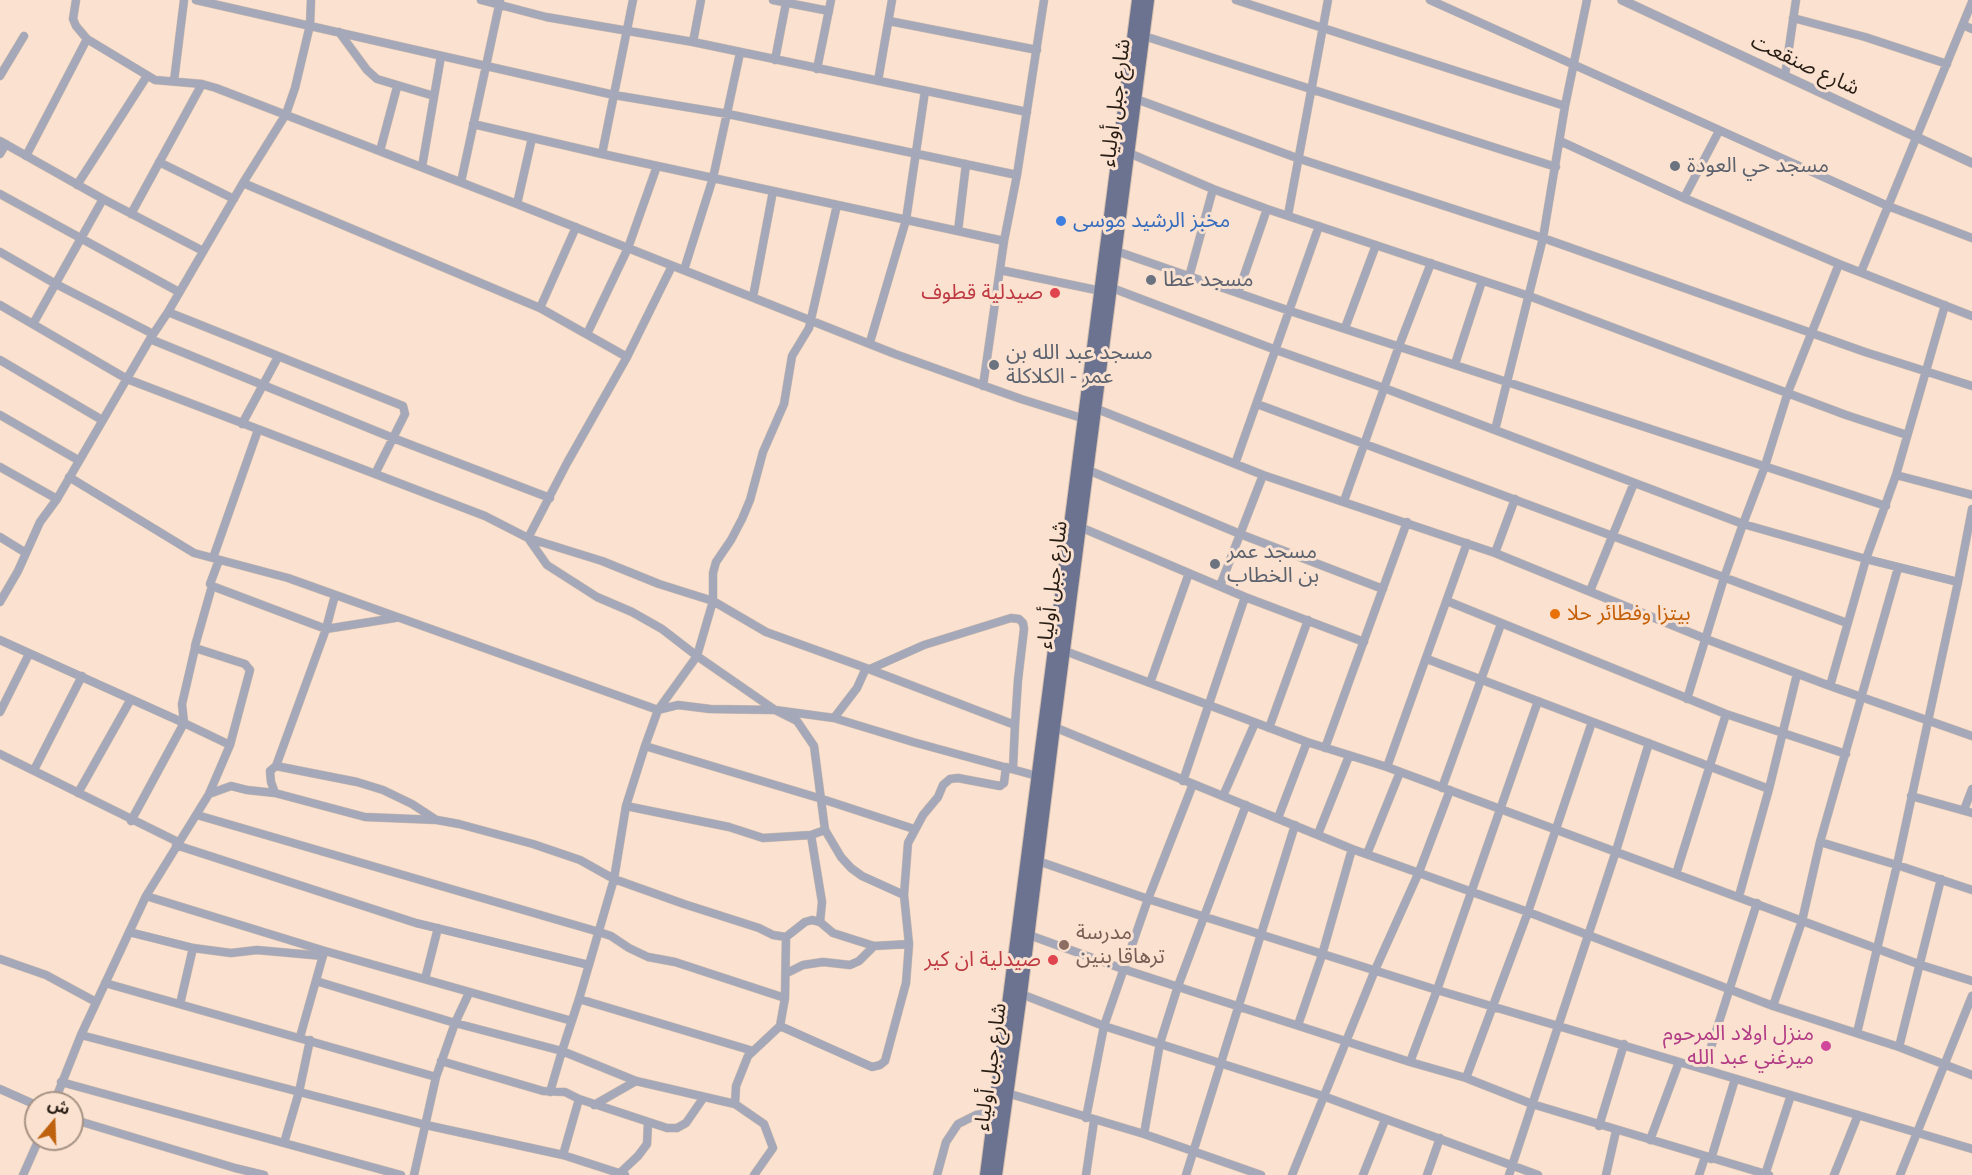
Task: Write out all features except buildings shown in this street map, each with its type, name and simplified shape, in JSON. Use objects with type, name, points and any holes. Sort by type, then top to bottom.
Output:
[{"type":"main road","name":"شارع جبل أولياء","points":[[986,1175],[1037,776],[1092,417],[1138,0]]},
{"type":"main road","name":"شارع جبل أولياء","points":[[996,1175],[1088,470],[1107,290],[1116,251],[1148,0]]},
{"type":"street","points":[[76,0],[74,19],[76,26],[87,39],[155,80],[202,84],[286,114],[896,354],[983,386],[1092,417],[1467,543],[1797,674],[1972,736]]},
{"type":"street","points":[[174,81],[184,0]]},
{"type":"street","points":[[196,0],[614,95],[728,114],[1017,175]]},
{"type":"street","points":[[0,601],[18,571],[40,522],[57,499],[78,460],[286,114],[295,88],[310,25],[311,0]]},
{"type":"street","points":[[481,0],[500,2],[546,17],[693,42],[1027,112]]},
{"type":"street","points":[[602,154],[633,0]]},
{"type":"street","points":[[693,42],[701,0]]},
{"type":"street","points":[[773,0],[829,11]]},
{"type":"street","points":[[817,69],[831,0]]},
{"type":"street","points":[[878,81],[892,0]]},
{"type":"street","points":[[983,386],[1004,241],[1017,175],[1044,0]]},
{"type":"street","points":[[1236,0],[1565,106]]},
{"type":"street","points":[[1287,215],[1328,0]]},
{"type":"street","points":[[1430,0],[1888,206],[1972,238]]},
{"type":"street","points":[[1495,430],[1543,238],[1565,106],[1587,0]]},
{"type":"street","name":"شارع صنقعت","points":[[1622,0],[1972,163]]},
{"type":"street","points":[[1785,75],[1796,0]]},
{"type":"street","points":[[461,182],[500,2]]},
{"type":"street","points":[[1861,272],[1972,2]]},
{"type":"street","points":[[775,60],[786,3]]},
{"type":"street","points":[[1793,18],[1865,37],[1947,64]]},
{"type":"street","points":[[889,21],[1036,50]]},
{"type":"street","points":[[1963,25],[1972,29]]},
{"type":"street","points":[[339,32],[372,76],[397,87],[434,96]]},
{"type":"street","points":[[0,75],[24,36]]},
{"type":"street","points":[[1144,36],[1556,167]]},
{"type":"street","points":[[26,156],[87,39]]},
{"type":"street","points":[[684,270],[713,178],[740,53]]},
{"type":"street","points":[[422,167],[441,56]]},
{"type":"street","points":[[77,184],[147,76]]},
{"type":"street","points":[[131,214],[202,84]]},
{"type":"street","points":[[380,151],[397,87]]},
{"type":"street","points":[[870,342],[906,220],[926,91]]},
{"type":"street","points":[[1136,99],[1297,158],[1543,238],[1812,333],[1972,386]]},
{"type":"street","points":[[473,124],[1004,241]]},
{"type":"street","points":[[1684,198],[1719,130]]},
{"type":"street","points":[[517,204],[532,138]]},
{"type":"street","points":[[1560,141],[1684,198],[1839,264],[1972,316]]},
{"type":"street","points":[[0,154],[3,143],[203,251]]},
{"type":"street","points":[[1129,153],[1267,209],[1529,296],[1907,435]]},
{"type":"street","points":[[159,162],[234,199]]},
{"type":"street","points":[[958,231],[966,164]]},
{"type":"street","points":[[587,334],[628,248],[657,166]]},
{"type":"street","points":[[243,183],[540,308],[627,357]]},
{"type":"street","points":[[1189,277],[1213,189]]},
{"type":"street","points":[[753,297],[772,191]]},
{"type":"street","points":[[0,194],[80,240],[179,292]]},
{"type":"street","points":[[33,324],[103,199]]},
{"type":"street","points":[[550,1092],[614,879],[626,806],[645,746],[658,710],[697,656],[713,601],[713,573],[716,562],[731,540],[750,500],[763,452],[784,404],[792,356],[806,335],[811,320],[837,205]]},
{"type":"street","points":[[1238,293],[1267,209]]},
{"type":"street","points":[[1235,464],[1319,226]]},
{"type":"street","points":[[540,308],[576,227]]},
{"type":"street","points":[[1345,328],[1376,245]]},
{"type":"street","points":[[1116,251],[1290,311],[1886,506]]},
{"type":"street","points":[[0,252],[152,337],[393,438],[550,498]]},
{"type":"street","points":[[1344,501],[1431,264]]},
{"type":"street","points":[[1687,699],[1788,392],[1839,264]]},
{"type":"street","points":[[528,538],[627,357],[672,266]]},
{"type":"street","points":[[1000,270],[1107,290],[1384,388],[1743,524],[1898,568],[1958,582]]},
{"type":"street","points":[[1455,364],[1482,281]]},
{"type":"street","points":[[0,305],[127,379],[485,516],[528,538],[602,561],[659,584],[713,601],[766,632],[868,668],[1016,725]]},
{"type":"street","points":[[1830,686],[1866,559],[1896,475],[1945,305]]},
{"type":"street","points":[[168,312],[403,406],[405,414],[375,474]]},
{"type":"street","points":[[242,424],[278,357]]},
{"type":"street","points":[[0,360],[102,420]]},
{"type":"street","points":[[1257,404],[1847,623]]},
{"type":"street","points":[[0,415],[78,460]]},
{"type":"street","points":[[131,820],[184,723],[182,704],[212,586],[210,584],[216,559],[258,430]]},
{"type":"street","points":[[0,467],[57,499]]},
{"type":"street","points":[[1088,470],[1240,534],[1383,589]]},
{"type":"street","points":[[1220,586],[1263,475]]},
{"type":"street","points":[[1896,475],[1972,495]]},
{"type":"street","points":[[69,477],[194,553],[288,578],[658,710],[678,705],[710,709],[775,710],[834,718],[1037,776]]},
{"type":"street","points":[[1590,591],[1614,537],[1634,483]]},
{"type":"street","points":[[1495,553],[1515,499]]},
{"type":"street","points":[[1857,1033],[1897,865],[1972,509]]},
{"type":"street","points":[[1325,748],[1407,522]]},
{"type":"street","points":[[1080,527],[1245,597],[1364,642]]},
{"type":"street","points":[[0,537],[26,553]]},
{"type":"street","points":[[528,538],[547,565],[597,597],[632,612],[662,629],[775,710],[797,721],[814,746],[825,830],[841,857],[862,876],[904,895]]},
{"type":"street","points":[[1387,767],[1467,543]]},
{"type":"street","points":[[1773,1006],[1802,921],[1820,842],[1898,568]]},
{"type":"street","points":[[1150,682],[1189,573]]},
{"type":"street","points":[[212,586],[326,629],[396,618]]},
{"type":"street","points":[[275,793],[270,771],[276,766],[326,629],[335,595]]},
{"type":"street","points":[[1183,781],[1245,597]]},
{"type":"street","points":[[1447,601],[1726,714],[1846,754]]},
{"type":"street","points":[[780,1026],[872,1067],[885,1061],[906,983],[909,944],[904,895],[908,843],[914,829],[938,796],[943,785],[950,779],[966,778],[1000,786],[1004,783],[1009,768],[1016,725],[1023,623],[1019,619],[1011,618],[924,645],[868,668],[857,688],[834,718]]},
{"type":"street","points":[[1269,728],[1308,620]]},
{"type":"street","points":[[1292,1175],[1375,970],[1419,872],[1501,624]]},
{"type":"street","points":[[0,640],[230,746]]},
{"type":"street","points":[[58,1091],[81,1035],[146,896],[197,815],[230,746],[250,670],[245,664],[195,648]]},
{"type":"street","points":[[1065,651],[1306,742],[1387,767],[1921,965],[1972,981]]},
{"type":"street","points":[[0,712],[29,654]]},
{"type":"street","points":[[1427,659],[1769,789]]},
{"type":"street","points":[[1739,896],[1769,789],[1797,674]]},
{"type":"street","points":[[34,770],[82,676]]},
{"type":"street","points":[[78,793],[130,699]]},
{"type":"street","points":[[1410,1062],[1538,701]]},
{"type":"street","points":[[1676,874],[1726,714]]},
{"type":"street","points":[[1466,1078],[1528,912],[1592,722]]},
{"type":"street","points":[[1223,796],[1255,723]]},
{"type":"street","points":[[1054,727],[1352,849],[1528,912],[1773,1006],[1899,1047],[1972,1076]]},
{"type":"street","points":[[1278,818],[1306,742]]},
{"type":"street","points":[[1510,1171],[1616,851],[1649,743]]},
{"type":"street","points":[[645,746],[914,829]]},
{"type":"street","points":[[0,753],[177,844],[416,923],[589,965]]},
{"type":"street","points":[[1318,834],[1349,756]]},
{"type":"street","points":[[276,766],[357,782],[383,790],[412,804],[437,820]]},
{"type":"street","points":[[1367,854],[1400,772]]},
{"type":"street","points":[[1086,1175],[1090,1119],[1104,1026],[1148,899],[1193,784]]},
{"type":"street","points":[[208,794],[231,786],[275,793],[365,817],[437,820],[459,824],[533,844],[580,860],[614,879],[759,928],[773,935],[786,937],[805,922],[812,920],[820,922],[833,933],[874,946],[909,944]]},
{"type":"street","points":[[1911,796],[1968,812],[1972,789]]},
{"type":"street","points":[[1144,1134],[1160,1043],[1178,986],[1246,804]]},
{"type":"street","points":[[626,806],[729,827],[763,838],[812,835],[825,830]]},
{"type":"street","points":[[197,815],[599,932],[611,936],[648,957],[675,962],[785,998]]},
{"type":"street","points":[[1186,1175],[1295,825]]},
{"type":"street","points":[[812,835],[822,902],[820,922]]},
{"type":"street","points":[[1820,842],[1972,890]]},
{"type":"street","points":[[1298,1025],[1323,955],[1352,849]]},
{"type":"street","points":[[1038,861],[1323,955],[1972,1149]]},
{"type":"street","points":[[1899,1047],[1941,879]]},
{"type":"street","points":[[146,896],[324,954],[425,979],[572,1021]]},
{"type":"street","points":[[1704,1069],[1757,903]]},
{"type":"street","points":[[425,979],[438,928]]},
{"type":"street","points":[[129,932],[193,948],[231,953],[257,950],[324,954]]},
{"type":"street","points":[[1029,935],[1123,969],[1466,1078],[1532,1104],[1599,1126],[1766,1175],[1791,1095]]},
{"type":"street","points":[[735,1104],[736,1086],[748,1056],[780,1026],[787,973],[786,937]]},
{"type":"street","points":[[787,973],[803,965],[823,962],[850,965],[859,961],[874,946]]},
{"type":"street","points":[[180,1004],[193,948]]},
{"type":"street","points":[[300,1037],[324,954]]},
{"type":"street","points":[[0,958],[46,975],[96,1002]]},
{"type":"street","points":[[316,981],[455,1023],[562,1051],[636,1081],[735,1104],[764,1125],[773,1148],[754,1175]]},
{"type":"street","points":[[105,983],[300,1037],[366,1059],[436,1077]]},
{"type":"street","points":[[414,1175],[436,1077],[455,1023],[469,993]]},
{"type":"street","points":[[1021,994],[1104,1026],[1323,1096],[1440,1138],[1510,1171],[1538,1175]]},
{"type":"street","points":[[1900,1175],[1972,996]]},
{"type":"street","points":[[579,999],[753,1051]]},
{"type":"street","points":[[81,1035],[426,1125],[563,1155],[622,1174],[647,1144],[648,1122]]},
{"type":"street","points":[[284,1143],[299,1092],[310,1040]]},
{"type":"street","points":[[1599,1126],[1624,1044]]},
{"type":"street","points":[[441,1061],[550,1092],[565,1092],[594,1105],[667,1128],[676,1128],[686,1123],[704,1097]]},
{"type":"street","points":[[1650,1140],[1679,1062]]},
{"type":"street","points":[[1699,1175],[1708,1158],[1735,1079]]},
{"type":"street","points":[[594,1105],[636,1081]]},
{"type":"street","points":[[61,1083],[402,1175]]},
{"type":"street","points":[[0,1089],[24,1100]]},
{"type":"street","points":[[1007,1093],[1144,1134],[1261,1175]]},
{"type":"street","points":[[563,1155],[579,1099]]},
{"type":"street","points":[[937,1175],[946,1142],[958,1124],[976,1115],[994,1112]]},
{"type":"street","points":[[1834,1175],[1858,1115]]},
{"type":"street","points":[[1363,1175],[1385,1120]]},
{"type":"street","points":[[84,1123],[264,1175]]},
{"type":"street","points":[[1606,1175],[1616,1131]]},
{"type":"street","points":[[1427,1175],[1440,1138]]},
{"type":"street","points":[[33,1151],[23,1173],[34,1175]]},
{"type":"place","name":"مسجد حي العودة","points":[[1675,166]]},
{"type":"place","name":"مخبز الرشيد موسى","points":[[1061,221]]},
{"type":"place","name":"مسجد عطا","points":[[1151,280]]},
{"type":"place","name":"صيدلية قطوف","points":[[1055,293]]},
{"type":"place","name":"مسجد عبد الله بن عمر - الكلاكلة","points":[[994,365]]},
{"type":"place","name":"مسجد عمر بن الخطاب","points":[[1215,564]]},
{"type":"place","name":"بيتزا وفطائر حلا","points":[[1555,614]]},
{"type":"place","name":"مدرسة ترهاقا بنين","points":[[1064,945]]},
{"type":"place","name":"صيدلية ان كير","points":[[1053,960]]},
{"type":"place","name":"منزل اولاد المرحوم ميرغني عبد الله","points":[[1826,1046]]}]
